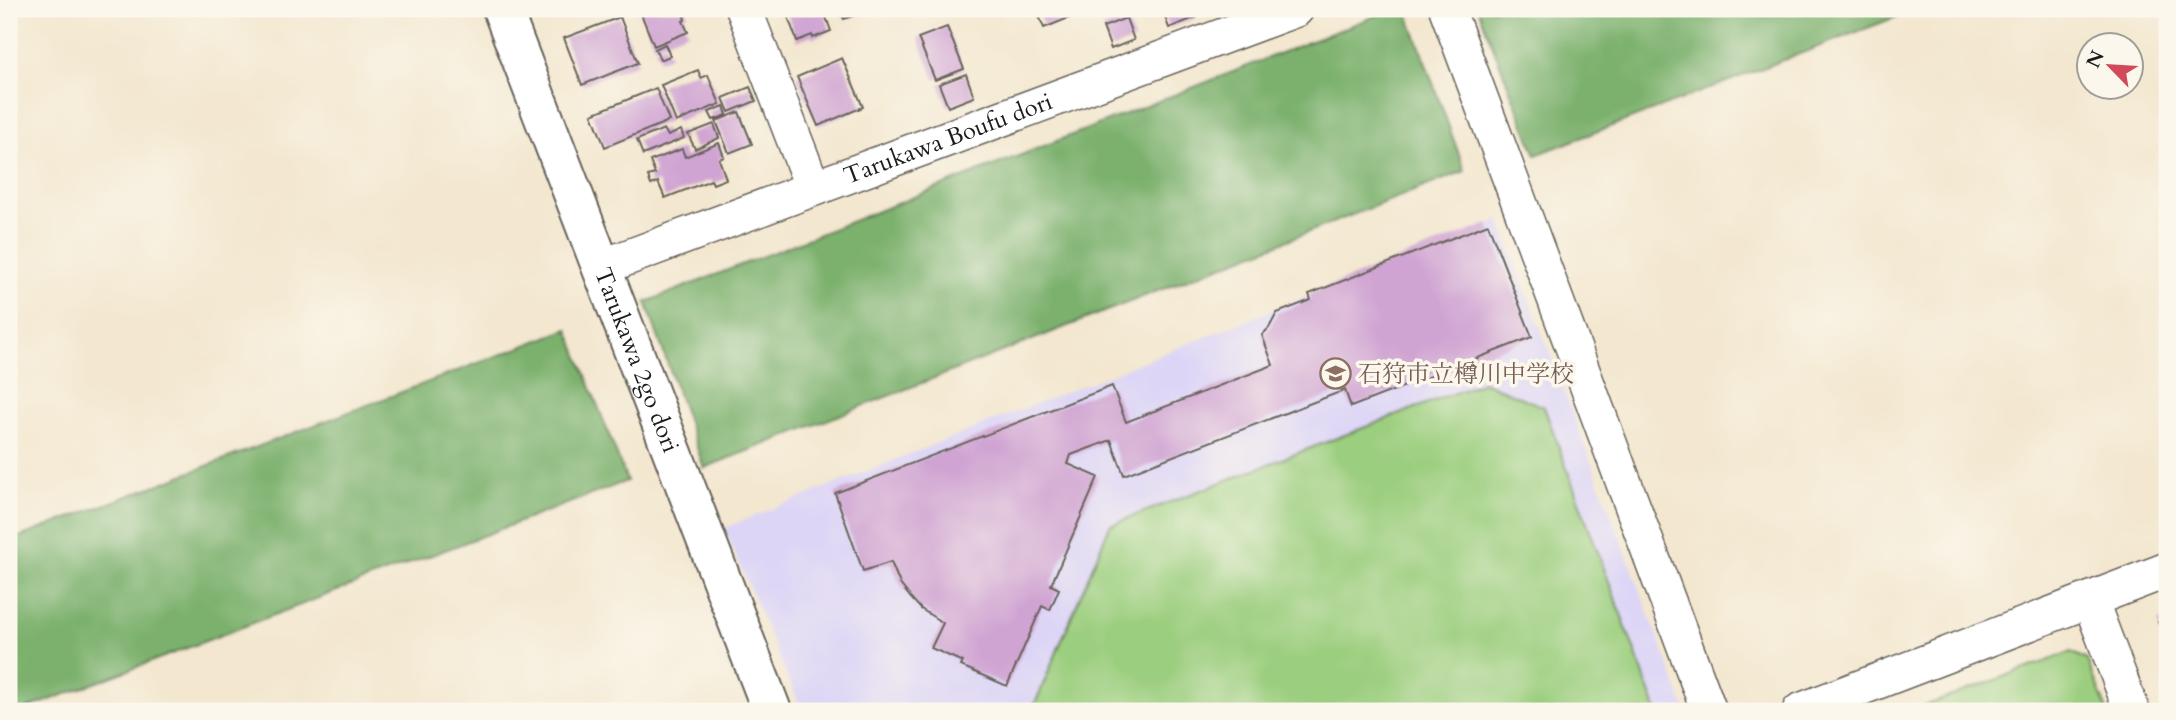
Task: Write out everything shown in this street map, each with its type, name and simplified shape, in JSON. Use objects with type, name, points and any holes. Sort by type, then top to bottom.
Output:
[{"type":"street","name":"Tarukawa 2go dori","points":[[502,9],[772,711]]},
{"type":"street","points":[[744,9],[813,188]]},
{"type":"street","name":"Tarukawa Boufu dori","points":[[601,267],[1296,9]]},
{"type":"street","points":[[1447,9],[1709,711]]},
{"type":"street","points":[[1800,711],[2167,570]]},
{"type":"street","points":[[2090,600],[2132,711]]},
{"type":"shaded area","name":"石狩市立樽川中学校","points":[[1499,220],[1686,711],[802,711],[724,528]]},
{"type":"green space","points":[[1393,9],[1406,9],[1465,171],[704,468],[646,302]]},
{"type":"green space","points":[[1478,9],[1917,9],[1536,155]]},
{"type":"green space","points":[[568,329],[627,481],[21,711],[9,711],[9,541]]},
{"type":"green space","points":[[1483,382],[1544,407],[1657,711],[1032,711],[1110,525]]},
{"type":"green space","points":[[2071,652],[2087,660],[2107,711],[1911,711]]},
{"type":"building","points":[[639,9],[686,9],[688,14],[683,21],[688,32],[654,46]]},
{"type":"building","points":[[785,9],[823,9],[831,31],[797,41]]},
{"type":"building","points":[[840,9],[873,9],[844,19]]},
{"type":"building","points":[[1036,9],[1091,9],[1044,28]]},
{"type":"building","points":[[1162,9],[1194,9],[1197,17],[1169,28]]},
{"type":"building","points":[[620,17],[638,63],[582,85],[564,38]]},
{"type":"building","points":[[1126,18],[1134,40],[1111,49],[1103,27]]},
{"type":"building","points":[[947,27],[964,69],[935,80],[918,38]]},
{"type":"building","points":[[665,44],[670,56],[660,60],[655,49]]},
{"type":"building","points":[[842,58],[863,107],[818,126],[797,77]]},
{"type":"building","points":[[698,70],[701,78],[708,75],[720,104],[676,122],[661,85]]},
{"type":"building","points":[[966,74],[974,97],[948,107],[939,84]]},
{"type":"building","points":[[750,87],[756,101],[729,112],[723,98]]},
{"type":"building","points":[[656,88],[669,121],[605,147],[592,114]]},
{"type":"building","points":[[724,106],[727,115],[713,120],[709,112]]},
{"type":"building","points":[[739,112],[752,144],[729,153],[716,121]]},
{"type":"building","points":[[714,124],[719,138],[695,149],[688,134]]},
{"type":"building","points":[[664,129],[668,136],[681,130],[684,138],[643,155],[637,140]]},
{"type":"building","points":[[719,143],[724,157],[719,159],[726,179],[713,184],[711,180],[665,198],[658,182],[651,185],[648,176],[655,174],[650,161],[682,149],[685,157]]},
{"type":"building","points":[[1488,224],[1532,337],[1351,407],[1345,390],[1124,475],[1111,440],[1071,455],[1068,464],[1098,477],[1051,585],[1059,589],[1050,610],[1042,606],[1007,686],[961,666],[963,662],[931,648],[943,623],[921,609],[911,598],[900,584],[891,562],[863,571],[835,493],[1112,386],[1126,422],[1273,365],[1262,335],[1277,313],[1311,300],[1309,294]]},
{"type":"building","points":[[2167,618],[2167,646],[2158,622]]},
{"type":"place","name":"石狩市立樽川中学校","points":[[1335,374]]}]
